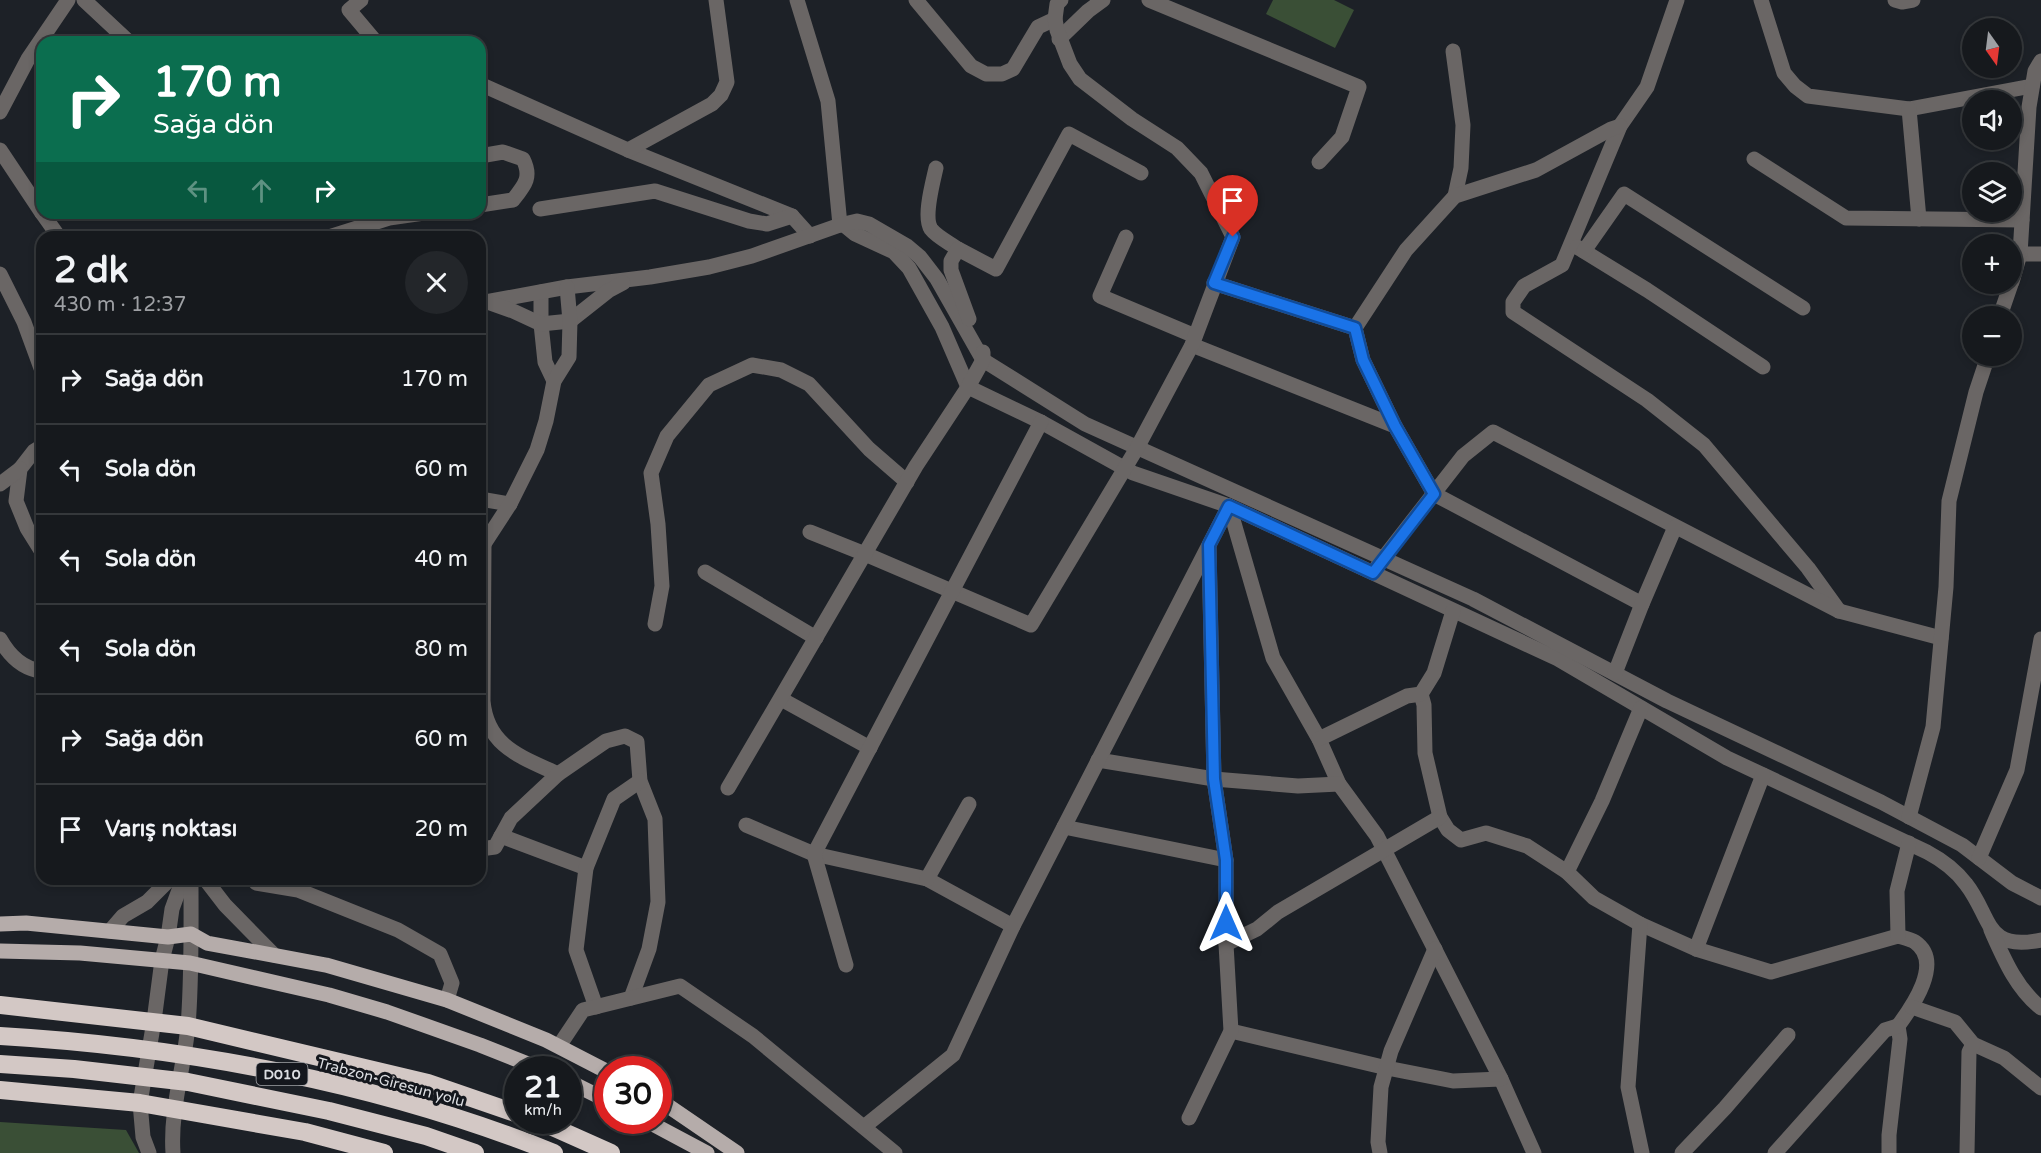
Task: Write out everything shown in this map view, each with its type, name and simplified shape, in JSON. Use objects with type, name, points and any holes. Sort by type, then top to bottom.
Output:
[{"type":"highway","points":[[0,1005],[188,1026],[428,1083],[504,1109]]},
{"type":"highway","name":"Trabzon-Giresun yolu","points":[[0,1036],[76,1041],[199,1057],[342,1086],[432,1109],[496,1130],[554,1153]]},
{"type":"highway","name":"D010","points":[[0,1064],[74,1069],[188,1082],[329,1111],[426,1136],[475,1153]]},
{"type":"highway","points":[[0,1090],[140,1103],[305,1132],[384,1153]]},
{"type":"highway","points":[[568,1134],[611,1153]]},
{"type":"main road","points":[[0,924],[26,923],[168,937],[191,934],[207,943],[326,965],[447,1000],[559,1046],[594,1065]]},
{"type":"main road","points":[[0,951],[80,953],[190,963],[329,995],[387,1012],[508,1056]]},
{"type":"main road","points":[[672,1109],[737,1153]]},
{"type":"main road","points":[[671,1134],[707,1153]]},
{"type":"street","points":[[44,36],[68,0]]},
{"type":"street","points":[[84,0],[123,36]]},
{"type":"street","points":[[361,0],[349,10],[371,36]]},
{"type":"street","points":[[628,150],[712,104],[721,95],[727,82],[716,0]]},
{"type":"street","points":[[797,0],[828,101],[842,225],[855,234],[894,252],[909,268],[942,327],[969,387],[1133,472],[1229,506],[1558,659],[1727,758],[1947,863],[1967,884],[2008,967],[2027,997],[2041,1008]]},
{"type":"street","points":[[916,0],[971,66],[986,74],[1002,74],[1012,69],[1038,27],[1055,19]]},
{"type":"street","points":[[810,532],[1031,625],[1137,448],[1194,340],[1233,237],[1201,173],[1177,148],[1080,79],[1070,64],[1059,39],[1055,19],[1057,4],[1061,0]]},
{"type":"street","points":[[1059,39],[1103,0]]},
{"type":"street","points":[[1149,0],[1359,87],[1342,137],[1319,162]]},
{"type":"street","points":[[1577,247],[1620,126],[1647,87],[1677,0]]},
{"type":"street","points":[[1761,0],[1785,73],[1795,86],[1808,96],[1909,109],[2032,86]]},
{"type":"street","points":[[1895,0],[1902,2],[1913,0]]},
{"type":"street","points":[[0,112],[36,48]]},
{"type":"street","points":[[1453,51],[1463,125],[1461,168],[1455,196]]},
{"type":"street","points":[[2022,220],[2029,107],[2035,72],[2041,62]]},
{"type":"street","points":[[486,87],[628,150],[792,216],[810,236]]},
{"type":"street","points":[[1909,109],[1919,219]]},
{"type":"street","points":[[1620,126],[1536,170],[1455,196],[1406,250],[1355,328],[1363,360],[1395,426],[1434,494],[1642,604]]},
{"type":"street","points":[[936,168],[928,224],[932,231],[958,249],[996,269],[1069,134],[1141,172]]},
{"type":"street","points":[[0,150],[36,204]]},
{"type":"street","points":[[486,155],[503,152],[523,159],[528,170],[525,186],[513,200],[486,204]]},
{"type":"street","points":[[1754,159],[1846,218],[1962,219]]},
{"type":"street","points":[[540,209],[655,191],[748,221],[767,224],[792,216]]},
{"type":"street","points":[[1803,308],[1624,194],[1562,265],[1524,286],[1513,302],[1513,312],[1647,400],[1704,445],[1808,568],[1839,611]]},
{"type":"street","points":[[348,231],[386,219]]},
{"type":"street","points":[[486,303],[567,287],[709,267],[752,256],[842,225],[857,221],[869,224],[907,246],[938,279],[983,360],[1085,424],[1473,599],[1667,701],[1909,817],[1962,845],[2012,883],[2041,898]]},
{"type":"street","points":[[1126,237],[1100,296],[1194,340],[1395,426]]},
{"type":"street","points":[[1577,247],[1647,290],[1763,367]]},
{"type":"street","points":[[728,788],[907,482],[969,387],[983,360],[983,352],[951,270],[951,261],[958,249]]},
{"type":"street","points":[[2022,254],[2041,254]]},
{"type":"street","points":[[0,274],[24,322],[36,355]]},
{"type":"street","points":[[486,304],[513,311],[541,324],[570,321],[608,291],[628,280]]},
{"type":"street","points":[[1214,283],[1355,328]]},
{"type":"street","points":[[486,540],[510,504],[537,450],[546,421],[554,381],[569,357],[570,321],[567,287]]},
{"type":"street","points":[[541,292],[541,324],[545,362],[554,381]]},
{"type":"street","points":[[655,624],[662,586],[658,524],[651,473],[666,436],[709,384],[752,365],[781,370],[809,384],[869,449],[907,482]]},
{"type":"street","points":[[1909,817],[1933,727],[1946,587],[1949,501],[1985,366]]},
{"type":"street","points":[[846,965],[814,854],[1041,423]]},
{"type":"street","points":[[1373,573],[1463,456],[1493,432],[1839,611],[1941,638]]},
{"type":"street","points":[[0,484],[20,469],[36,450]]},
{"type":"street","points":[[20,469],[16,501],[27,528],[36,542]]},
{"type":"street","points":[[486,500],[510,504]]},
{"type":"street","points":[[865,1126],[953,1055],[1013,926],[1229,506]]},
{"type":"street","points":[[1229,506],[1273,658],[1319,739],[1339,784],[1385,850],[1501,1079],[1534,1153]]},
{"type":"street","points":[[1616,673],[1675,527]]},
{"type":"street","points":[[1189,1118],[1232,1030],[1226,944],[1226,860],[1214,779],[1209,545]]},
{"type":"street","points":[[705,572],[816,638]]},
{"type":"street","points":[[1319,739],[1407,696],[1420,694],[1434,673],[1453,611]]},
{"type":"street","points":[[0,639],[18,663],[36,669]]},
{"type":"street","points":[[1979,858],[2017,770],[2041,639]]},
{"type":"street","points":[[1420,694],[1424,705],[1425,753],[1440,817],[1448,830],[1461,840],[1486,833],[1527,846],[1567,872],[1594,898],[1640,924],[1696,949],[1771,972],[1898,936],[1914,941],[1925,953],[1925,983],[1898,1026],[1885,1030],[1775,1153]]},
{"type":"street","points":[[781,699],[870,748]]},
{"type":"street","points":[[1567,872],[1602,801],[1641,708]]},
{"type":"street","points":[[486,716],[487,721],[505,747],[558,774]]},
{"type":"street","points":[[486,848],[495,847],[511,818],[558,774],[606,741],[625,736],[638,742],[640,781],[655,819],[657,902],[649,949],[631,998]]},
{"type":"street","points":[[1098,760],[1214,779],[1298,786],[1339,784]]},
{"type":"street","points":[[1696,949],[1763,775]]},
{"type":"street","points":[[596,1007],[576,950],[586,868],[614,800],[640,781]]},
{"type":"street","points":[[927,879],[969,804]]},
{"type":"street","points":[[1226,944],[1257,929],[1278,912],[1440,817]]},
{"type":"street","points":[[746,825],[814,854],[927,879],[1013,926]]},
{"type":"street","points":[[1064,827],[1226,860]]},
{"type":"street","points":[[501,836],[586,868]]},
{"type":"street","points":[[1898,936],[1897,891],[1909,843]]},
{"type":"street","points":[[110,931],[123,916],[147,902],[164,885]]},
{"type":"street","points":[[149,1153],[143,1137],[140,1103],[162,960],[172,909],[181,885]]},
{"type":"street","points":[[173,1153],[174,1109],[188,1026],[191,885]]},
{"type":"street","points":[[210,885],[225,905],[274,955]]},
{"type":"street","points":[[268,885],[298,890],[398,930],[440,954],[452,983],[447,1000]]},
{"type":"street","points":[[1640,924],[1628,1087],[1642,1153]]},
{"type":"street","points":[[1991,930],[2010,942],[2041,940]]},
{"type":"street","points":[[1380,1153],[1378,1143],[1381,1087],[1391,1051],[1435,949]]},
{"type":"street","points":[[559,1046],[583,1010],[680,986],[753,1036],[896,1153]]},
{"type":"street","points":[[1912,1007],[1955,1022],[1973,1044],[2004,1058],[2041,1088]]},
{"type":"street","points":[[1889,1153],[1900,1039],[1898,1026]]},
{"type":"street","points":[[1232,1030],[1387,1068],[1453,1081],[1501,1079]]},
{"type":"street","points":[[1682,1153],[1725,1108],[1788,1035]]},
{"type":"street","points":[[1967,1153],[1969,1052],[1973,1044]]},
{"type":"green space","points":[[1273,0],[1334,0],[1354,10],[1335,48],[1266,14]]},
{"type":"green space","points":[[0,1122],[126,1130],[139,1153],[0,1153]]},
{"type":"route","points":[[1226,923],[1226,860],[1214,779],[1209,545],[1229,506],[1287,531],[1373,573],[1434,494],[1395,426],[1363,360],[1355,328],[1214,283],[1233,237]]}]
